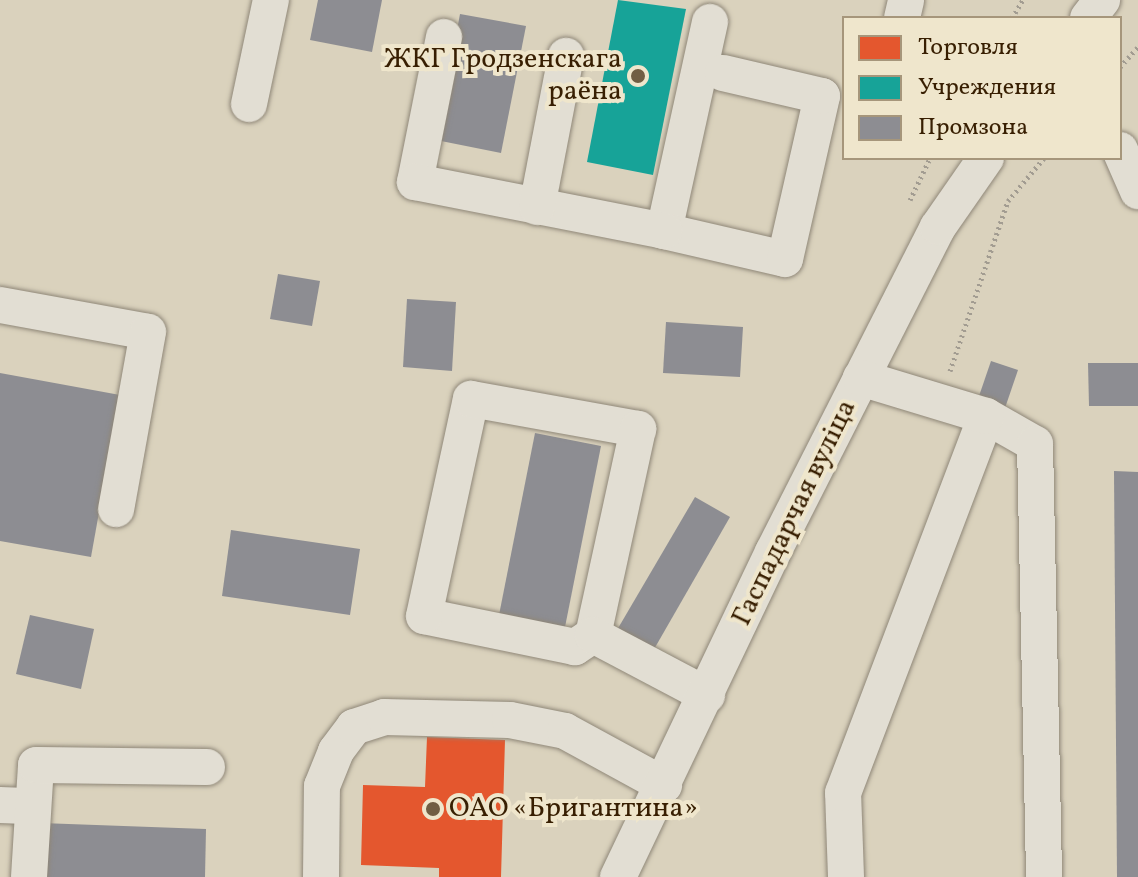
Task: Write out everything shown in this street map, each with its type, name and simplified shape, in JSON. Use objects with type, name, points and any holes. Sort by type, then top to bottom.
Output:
[{"type":"street","points":[[249,104],[271,0]]},
{"type":"street","points":[[1090,16],[1102,0]]},
{"type":"street","points":[[664,231],[710,22]]},
{"type":"street","points":[[444,37],[415,182],[664,231],[785,259],[833,86],[723,73]]},
{"type":"street","points":[[537,207],[566,56]]},
{"type":"street","points":[[1122,141],[1138,124]]},
{"type":"street","points":[[1122,155],[1138,191]]},
{"type":"street","name":"Гаспадарчая вуліца","points":[[618,877],[938,227],[985,160]]},
{"type":"street","points":[[0,305],[148,332],[116,509]]},
{"type":"street","points":[[861,378],[986,416],[1035,444],[1044,877]]},
{"type":"street","points":[[471,399],[638,429],[593,635],[575,647],[424,616],[471,399]]},
{"type":"street","points":[[846,877],[843,793],[986,416]]},
{"type":"street","points":[[593,635],[707,695]]},
{"type":"street","points":[[321,877],[322,786],[336,751],[354,727],[384,717],[510,720],[565,731],[664,785]]},
{"type":"street","points":[[29,877],[17,806],[36,765],[207,767]]},
{"type":"path","points":[[1122,64],[1135,47]]},
{"type":"path","points":[[940,400],[1008,201],[1042,160]]},
{"type":"building: Торговля","name":"ОАО «Бригантина»","points":[[427,737],[505,740],[501,877],[439,877],[439,868],[361,865],[363,785],[425,787]]},
{"type":"building: Учреждения","name":"ЖКГ Гродзенскага раёна","points":[[618,0],[686,9],[653,175],[587,162]]},
{"type":"building: Промзона","points":[[318,0],[382,0],[372,52],[310,40]]},
{"type":"building: Промзона","points":[[460,14],[526,26],[501,153],[436,140]]},
{"type":"building: Промзона","points":[[278,274],[320,281],[312,326],[270,319]]},
{"type":"building: Промзона","points":[[407,299],[456,302],[452,371],[403,367]]},
{"type":"building: Промзона","points":[[666,322],[743,327],[740,377],[663,373]]},
{"type":"building: Промзона","points":[[991,361],[1018,370],[1005,408],[978,399]]},
{"type":"building: Промзона","points":[[1088,363],[1138,363],[1138,406],[1089,406]]},
{"type":"building: Промзона","points":[[0,373],[120,395],[91,557],[0,541]]},
{"type":"building: Промзона","points":[[535,433],[601,446],[565,627],[499,615]]},
{"type":"building: Промзона","points":[[1114,471],[1138,472],[1138,877],[1117,877]]},
{"type":"building: Промзона","points":[[695,497],[730,517],[653,651],[617,630]]},
{"type":"building: Промзона","points":[[231,530],[360,549],[350,615],[222,596]]},
{"type":"building: Промзона","points":[[30,615],[94,629],[81,689],[16,674]]},
{"type":"building: Промзона","points":[[41,823],[206,829],[205,877],[39,877]]},
{"type":"place","name":"ЖКГ Гродзенскага раёна","points":[[638,76]]},
{"type":"place","name":"ОАО «Бригантина»","points":[[433,809]]}]
